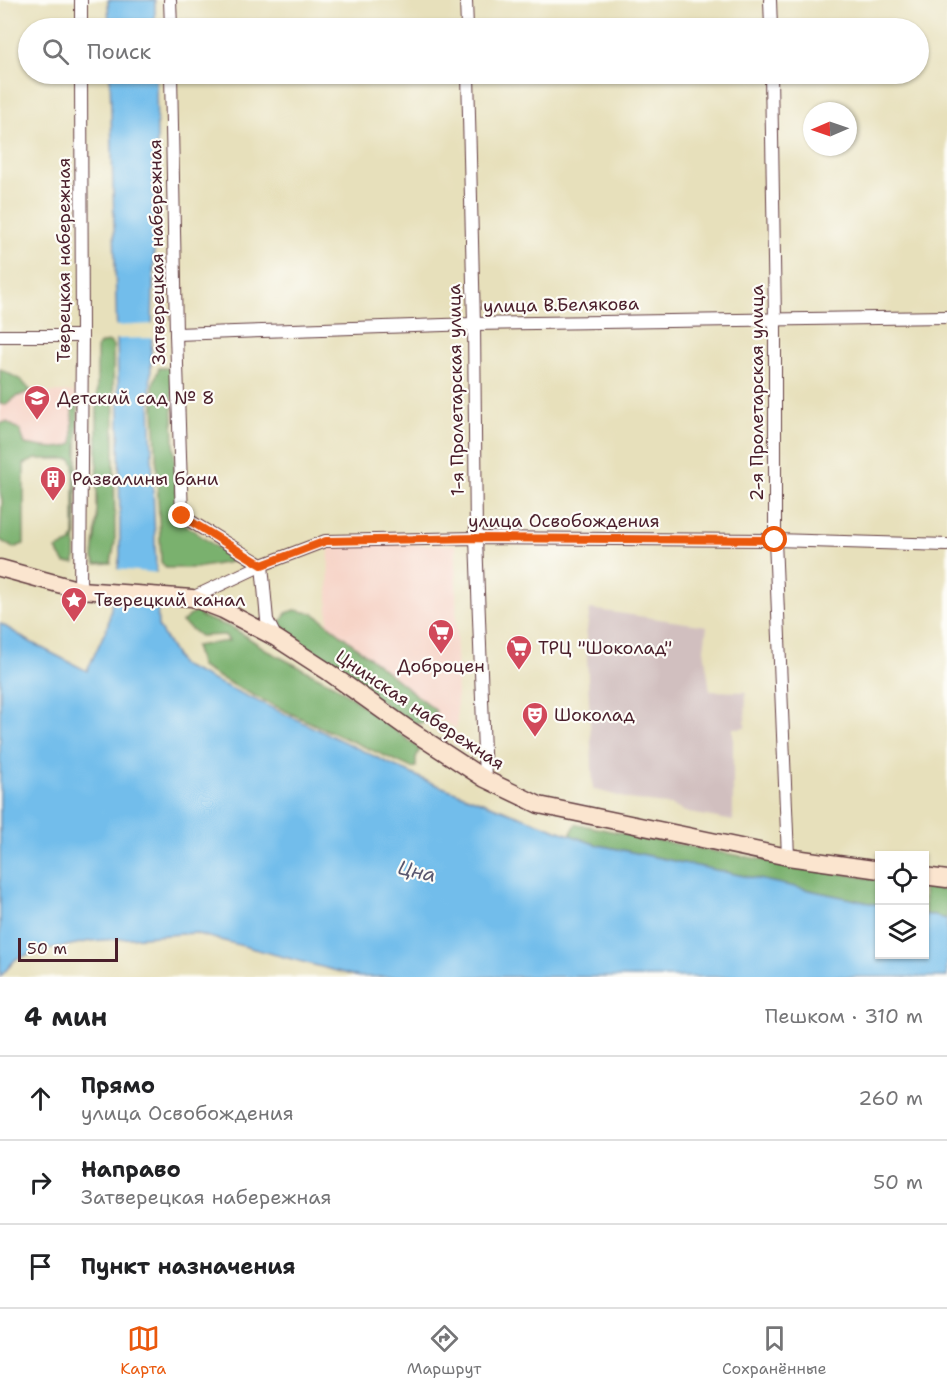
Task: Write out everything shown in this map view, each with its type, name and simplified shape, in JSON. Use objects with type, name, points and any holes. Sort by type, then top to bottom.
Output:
[{"type":"main road","name":"Цнинская набережная","points":[[0,568],[80,590],[192,598],[223,610],[276,638],[327,670],[407,728],[485,779],[539,805],[788,857],[875,869]]},
{"type":"main road","points":[[929,877],[947,879]]},
{"type":"street","points":[[81,0],[81,18]]},
{"type":"street","points":[[170,0],[171,18]]},
{"type":"street","points":[[466,0],[467,18]]},
{"type":"street","points":[[770,0],[771,18]]},
{"type":"street","name":"Тверецкая набережная","points":[[80,590],[81,84]]},
{"type":"street","name":"Затверецкая набережная","points":[[171,84],[182,516],[262,565]]},
{"type":"street","name":"1-я Пролетарская улица","points":[[468,84],[476,538],[485,779]]},
{"type":"street","name":"2-я Пролетарская улица","points":[[771,84],[775,320],[775,540],[788,857]]},
{"type":"street","name":"улица В.Белякова","points":[[176,334],[474,324],[947,316]]},
{"type":"street","points":[[0,336],[82,336]]},
{"type":"street","name":"улица Освобождения","points":[[192,598],[262,565],[326,541],[476,538],[775,540],[947,545]]},
{"type":"street","points":[[262,565],[267,620],[276,638]]},
{"type":"shaded area","name":"Детский сад № 8","points":[[75,392],[75,457],[0,450],[0,393]]},
{"type":"shaded area","points":[[329,543],[456,545],[457,729],[327,657]]},
{"type":"shaded area","points":[[590,609],[707,626],[704,649],[710,691],[746,692],[745,728],[733,728],[733,821],[685,812],[670,805],[629,799],[593,789],[586,636]]},
{"type":"green space","points":[[110,342],[113,346],[115,542],[111,563],[96,564],[93,558],[97,518],[97,347],[102,343]]},
{"type":"green space","points":[[159,368],[171,368],[177,514],[187,526],[230,557],[230,562],[196,568],[166,568],[161,562],[153,384]]},
{"type":"green space","points":[[0,369],[21,380],[31,391],[16,397],[6,405],[0,404]]},
{"type":"green space","points":[[78,403],[75,563],[65,563],[56,549],[71,543],[74,536],[74,464],[71,459],[36,459],[24,464],[24,544],[13,548],[0,540],[2,501],[0,423],[7,422],[20,430],[25,444],[49,448],[68,446],[73,443],[72,404]]},
{"type":"green space","points":[[295,610],[315,614],[436,711],[426,721],[413,724],[311,653],[280,624],[286,613]]},
{"type":"green space","points":[[196,611],[202,617],[233,628],[270,652],[336,686],[420,749],[416,758],[416,767],[412,768],[305,720],[201,667],[195,646],[229,641],[225,635],[200,636],[182,622]]},
{"type":"green space","points":[[576,824],[875,879],[875,904],[594,844],[570,835]]},
{"type":"green space","points":[[929,887],[947,891],[947,919],[929,915]]},
{"type":"water","points":[[108,0],[155,0],[155,18],[109,18]]},
{"type":"water","name":"Цна","points":[[110,84],[156,84],[157,145],[150,401],[158,626],[181,665],[429,782],[594,844],[875,904],[875,959],[929,959],[929,915],[947,919],[947,977],[359,977],[194,933],[91,941],[36,952],[16,959],[0,977],[0,623],[32,643],[87,671],[108,625],[120,555],[119,415]]},
{"type":"pier","points":[[156,324],[156,338],[114,339],[114,326]]},
{"type":"pier","points":[[115,569],[159,573],[160,599],[111,593]]},
{"type":"place","name":"Детский сад № 8","points":[[37,421]]},
{"type":"place","name":"Развалины бани","points":[[53,502]]},
{"type":"place","name":"Тверецкий канал","points":[[74,623]]},
{"type":"place","name":"Доброцен","points":[[441,655]]},
{"type":"place","name":"ТРЦ \"Шоколад\"","points":[[519,671]]},
{"type":"place","name":"Шоколад","points":[[535,738]]},
{"type":"route","points":[[182,516],[262,565],[326,541],[476,538],[775,540]]}]
